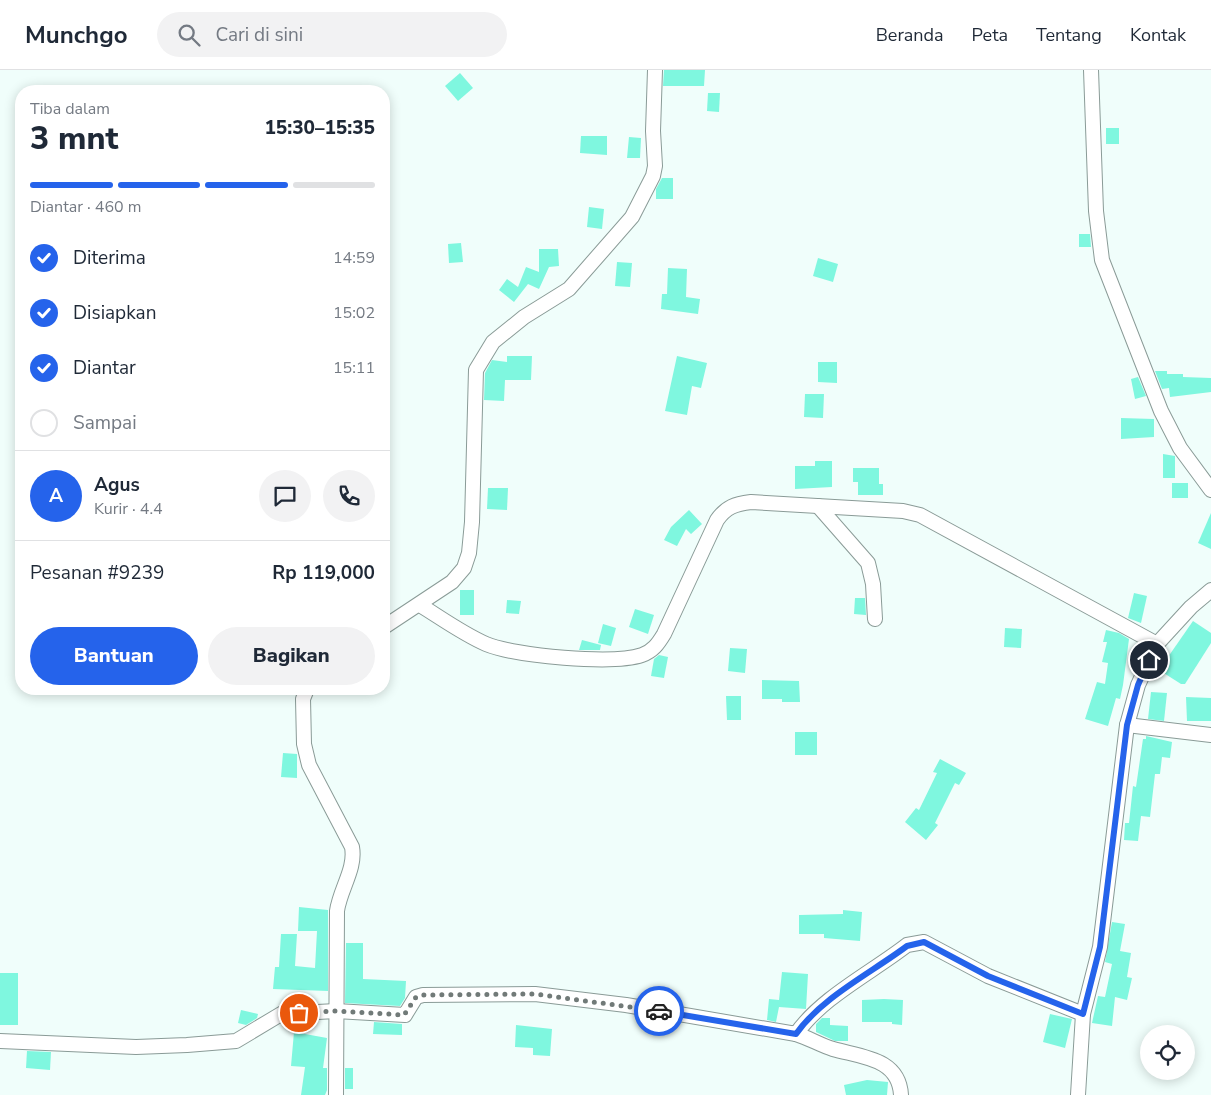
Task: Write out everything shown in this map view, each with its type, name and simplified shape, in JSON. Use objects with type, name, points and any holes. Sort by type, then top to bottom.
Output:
[{"type":"street","points":[[390,623],[452,582],[464,568],[469,553],[476,370],[493,342],[524,317],[569,289],[632,217],[649,184],[655,166],[653,131],[655,70]]},
{"type":"street","points":[[1091,70],[1096,211],[1102,260],[1164,418],[1180,448],[1211,490]]},
{"type":"street","points":[[420,605],[486,644],[507,651],[605,661],[635,657],[656,647],[664,634],[712,530],[724,510],[737,503],[751,502],[903,511],[920,515],[1157,644]]},
{"type":"street","points":[[818,506],[868,563],[873,584],[875,619]]},
{"type":"street","points":[[1078,1095],[1083,1014],[1100,947],[1127,725],[1138,685],[1157,644],[1191,607],[1211,590]]},
{"type":"street","points":[[305,695],[303,699],[304,744],[309,765],[352,847],[353,857],[352,865],[340,895],[338,911],[336,1095]]},
{"type":"street","points":[[1127,725],[1211,735]]},
{"type":"street","points":[[796,1034],[806,1020],[822,1006],[907,946],[924,942],[988,976],[1083,1014]]},
{"type":"street","points":[[0,1041],[136,1047],[236,1041],[281,1014],[336,1011],[404,1015],[416,997],[422,995],[535,994],[626,1006],[796,1034],[830,1048],[884,1063],[897,1077],[901,1095]]},
{"type":"building","points":[[664,70],[705,70],[704,86],[663,86]]},
{"type":"building","points":[[460,73],[473,88],[458,101],[445,86]]},
{"type":"building","points":[[708,93],[720,93],[719,112],[707,111]]},
{"type":"building","points":[[1106,128],[1119,128],[1119,144],[1106,144]]},
{"type":"building","points":[[581,136],[607,136],[607,155],[580,153]]},
{"type":"building","points":[[629,137],[641,138],[640,158],[627,158]]},
{"type":"building","points":[[662,178],[673,178],[673,199],[656,199],[656,189]]},
{"type":"building","points":[[589,207],[604,209],[602,229],[587,227]]},
{"type":"building","points":[[1079,234],[1090,234],[1091,247],[1079,247]]},
{"type":"building","points":[[461,243],[463,262],[449,263],[448,244]]},
{"type":"building","points":[[539,249],[558,249],[559,266],[549,267],[539,289],[528,284],[514,302],[499,290],[507,279],[518,287],[526,267],[539,272]]},
{"type":"building","points":[[818,258],[838,264],[833,282],[813,276]]},
{"type":"building","points":[[617,262],[632,263],[630,287],[615,286]]},
{"type":"building","points":[[668,268],[687,269],[686,297],[700,299],[698,314],[661,309],[662,294],[667,294]]},
{"type":"building","points":[[507,356],[532,356],[531,380],[505,380],[504,401],[484,400],[485,373],[492,360],[507,362]]},
{"type":"building","points":[[677,356],[707,363],[701,388],[692,386],[687,415],[665,411]]},
{"type":"building","points":[[818,362],[837,362],[837,383],[818,382]]},
{"type":"building","points":[[1155,371],[1167,371],[1167,374],[1183,374],[1183,377],[1211,378],[1211,392],[1170,397],[1169,388],[1162,389]]},
{"type":"building","points":[[1138,377],[1146,396],[1135,399],[1131,379]]},
{"type":"building","points":[[805,394],[824,394],[823,418],[804,417]]},
{"type":"building","points":[[1121,418],[1154,419],[1154,437],[1121,439]]},
{"type":"building","points":[[1163,454],[1175,456],[1175,478],[1163,478]]},
{"type":"building","points":[[815,461],[832,461],[832,487],[795,489],[795,466],[815,466]]},
{"type":"building","points":[[853,468],[879,468],[879,484],[883,484],[883,495],[858,495],[858,482],[853,482]]},
{"type":"building","points":[[1172,483],[1188,483],[1188,498],[1172,498]]},
{"type":"building","points":[[488,488],[508,488],[507,510],[487,509]]},
{"type":"building","points":[[689,510],[702,524],[691,534],[686,529],[677,546],[664,540],[671,527]]},
{"type":"building","points":[[1211,513],[1211,549],[1198,543]]},
{"type":"building","points":[[460,590],[474,590],[474,615],[460,615]]},
{"type":"building","points":[[1134,593],[1147,596],[1141,623],[1128,618]]},
{"type":"building","points":[[855,598],[865,598],[866,615],[854,614]]},
{"type":"building","points":[[507,600],[521,601],[519,614],[506,613]]},
{"type":"building","points":[[635,609],[654,615],[648,634],[629,627]]},
{"type":"building","points":[[1193,621],[1211,633],[1211,643],[1185,684],[1181,684],[1159,670]]},
{"type":"building","points":[[603,624],[616,628],[611,646],[598,643]]},
{"type":"building","points":[[1005,628],[1022,629],[1021,648],[1004,647]]},
{"type":"building","points":[[1106,630],[1119,633],[1129,639],[1120,699],[1116,698],[1108,726],[1085,719],[1097,682],[1105,684],[1108,663],[1102,662],[1107,642],[1103,642]]},
{"type":"building","points":[[582,640],[601,645],[600,650],[579,650]]},
{"type":"building","points":[[730,648],[747,649],[745,673],[728,671]]},
{"type":"building","points":[[659,655],[668,657],[664,678],[651,676],[654,659]]},
{"type":"building","points":[[762,680],[799,681],[800,702],[782,702],[782,699],[762,699]]},
{"type":"building","points":[[1151,692],[1167,693],[1164,721],[1148,719]]},
{"type":"building","points":[[726,696],[741,696],[741,720],[727,720]]},
{"type":"building","points":[[1186,697],[1211,698],[1211,721],[1187,721]]},
{"type":"building","points":[[795,732],[817,732],[817,755],[795,755]]},
{"type":"building","points":[[1146,736],[1172,742],[1170,758],[1162,757],[1160,774],[1155,774],[1150,817],[1141,816],[1138,841],[1124,840],[1125,823],[1129,823],[1133,786],[1136,787],[1143,739],[1146,739]]},
{"type":"building","points":[[283,753],[297,754],[297,778],[281,777]]},
{"type":"building","points":[[940,759],[966,773],[959,785],[955,783],[935,823],[938,825],[926,840],[905,822],[916,808],[919,810],[937,773],[933,772]]},
{"type":"building","points":[[299,907],[328,910],[328,991],[273,989],[275,967],[279,967],[281,934],[297,934],[295,966],[315,968],[317,931],[298,931]]},
{"type":"building","points":[[843,910],[862,912],[860,941],[824,938],[824,934],[799,934],[799,915],[843,914]]},
{"type":"building","points":[[1112,922],[1125,924],[1120,951],[1131,953],[1127,977],[1132,978],[1127,1000],[1115,997],[1112,1026],[1092,1023],[1098,996],[1105,997],[1112,964],[1105,962]]},
{"type":"building","points":[[346,943],[363,943],[363,979],[406,981],[405,998],[400,1006],[345,1003]]},
{"type":"building","points":[[782,972],[808,974],[806,1009],[779,1007],[776,1022],[767,1020],[769,999],[779,1000]]},
{"type":"building","points":[[0,973],[18,973],[18,1025],[0,1025]]},
{"type":"building","points":[[862,1000],[903,1000],[902,1025],[892,1024],[892,1022],[862,1022]]},
{"type":"building","points":[[241,1010],[258,1014],[257,1018],[246,1025],[238,1023]]},
{"type":"building","points":[[1050,1014],[1072,1019],[1065,1048],[1043,1042]]},
{"type":"building","points":[[822,1018],[830,1018],[830,1025],[848,1026],[848,1041],[835,1041],[816,1032],[816,1024]]},
{"type":"building","points":[[374,1022],[402,1024],[402,1035],[373,1034]]},
{"type":"building","points":[[516,1025],[552,1029],[550,1056],[533,1055],[533,1048],[515,1047]]},
{"type":"building","points":[[294,1032],[327,1038],[323,1068],[327,1068],[327,1090],[325,1095],[301,1095],[305,1067],[291,1066]]},
{"type":"building","points":[[27,1051],[51,1052],[50,1070],[26,1068]]},
{"type":"building","points":[[345,1068],[353,1068],[353,1089],[345,1089]]},
{"type":"building","points":[[867,1080],[888,1082],[887,1095],[846,1095],[844,1085]]},
{"type":"way so far","points":[[299,1013],[336,1011],[404,1015],[419,995],[535,994],[659,1011]]},
{"type":"route","points":[[659,1011],[796,1034],[806,1020],[822,1006],[907,946],[924,942],[988,976],[1083,1014],[1100,947],[1127,725],[1138,685],[1149,660]]}]
